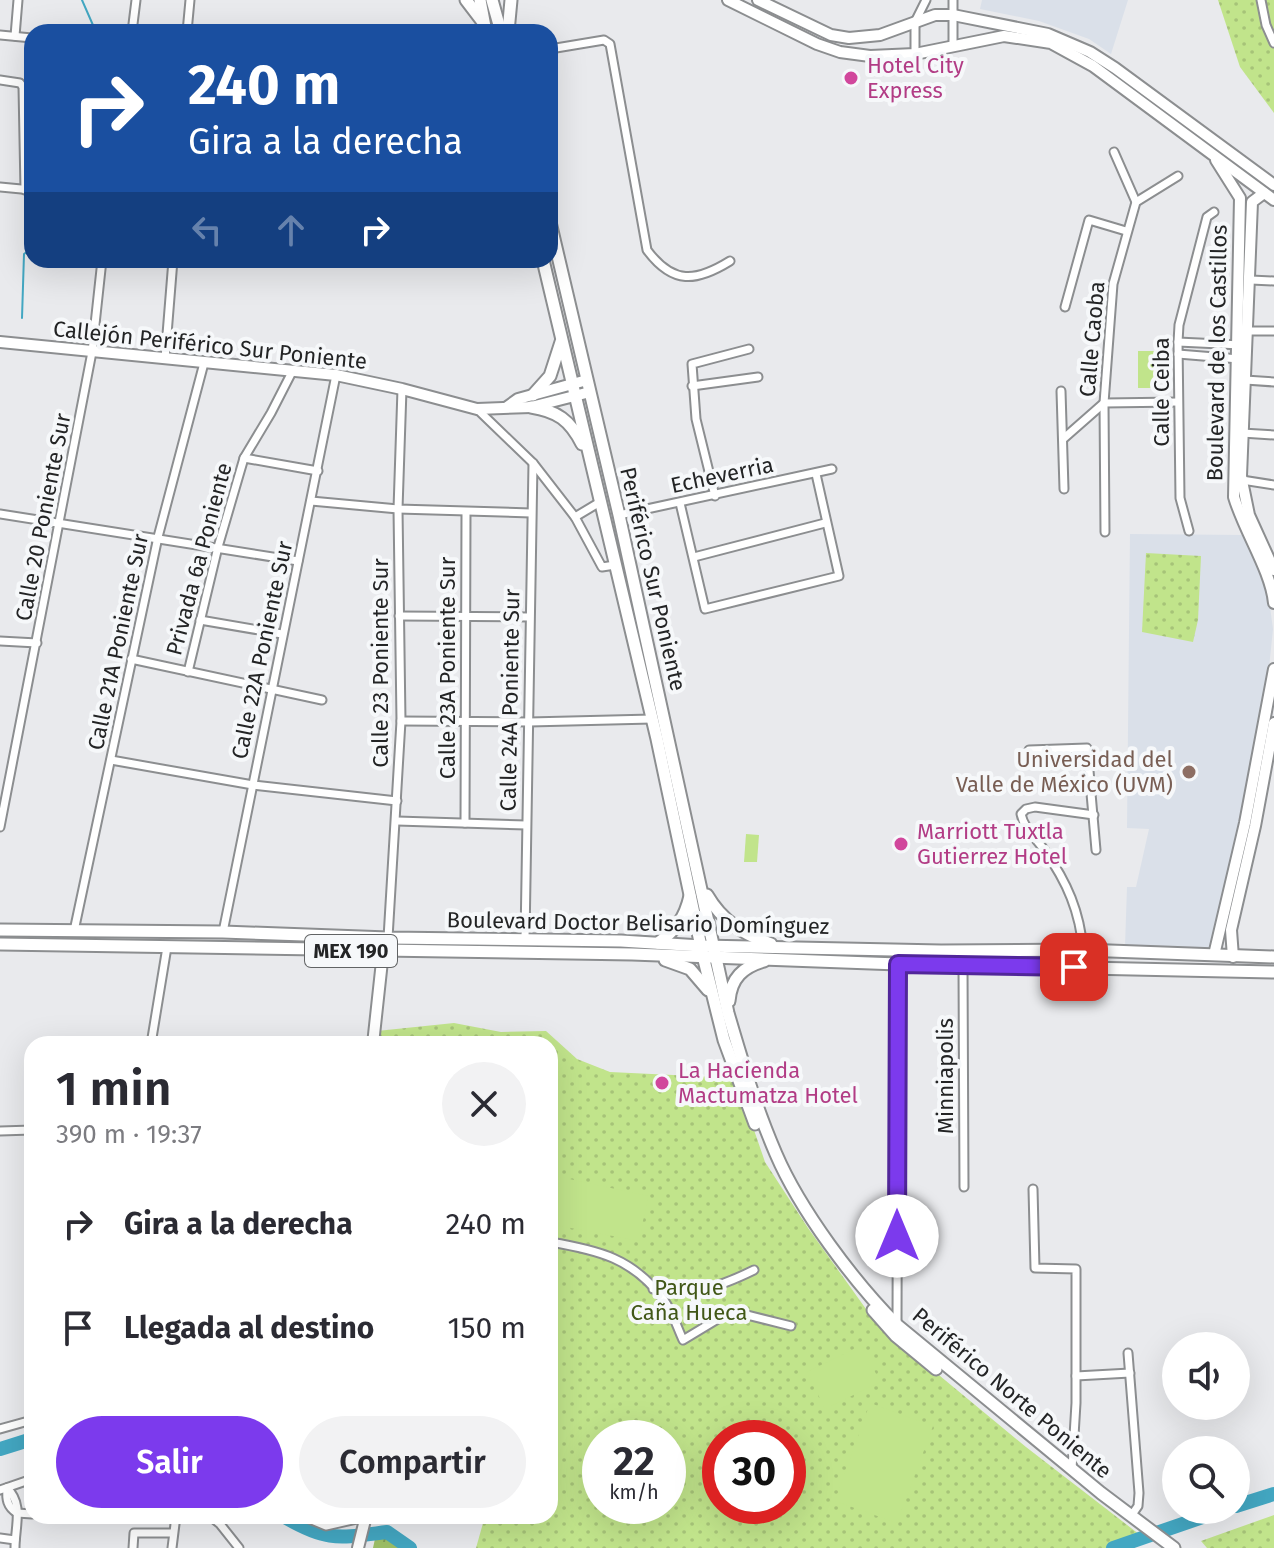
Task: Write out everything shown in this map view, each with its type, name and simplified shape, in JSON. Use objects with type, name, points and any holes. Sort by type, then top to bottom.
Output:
[{"type":"main road","points":[[466,0],[481,24]]},
{"type":"main road","points":[[480,0],[484,24]]},
{"type":"main road","points":[[492,0],[499,24]]},
{"type":"main road","points":[[509,24],[511,0]]},
{"type":"main road","points":[[728,0],[794,34],[840,52],[870,56],[915,54],[1004,36],[1051,43],[1093,66],[1274,200]]},
{"type":"main road","points":[[758,0],[831,35],[849,38],[880,35],[935,15],[953,15],[1048,34],[1090,52],[1274,185]]},
{"type":"main road","name":"Boulevard de los Castillos","points":[[1211,151],[1240,198],[1242,345],[1238,464],[1249,515],[1274,570]]},
{"type":"main road","name":"Boulevard de los Castillos","points":[[1242,345],[1247,331],[1251,280],[1251,205],[1264,193]]},
{"type":"main road","name":"Periférico Sur Poniente","points":[[558,256],[619,515],[654,698],[652,719],[691,891],[708,951]]},
{"type":"main road","name":"Periférico Sur Poniente","points":[[545,268],[615,565],[671,746],[700,882],[708,951]]},
{"type":"main road","points":[[532,401],[550,376],[562,338]]},
{"type":"main road","name":"Callejón Periférico Sur Poniente","points":[[0,342],[336,375],[477,409]]},
{"type":"main road","name":"Boulevard de los Castillos","points":[[1241,359],[1245,380],[1234,497],[1273,590],[1274,603]]},
{"type":"main road","points":[[477,409],[507,407],[589,386]]},
{"type":"main road","points":[[532,401],[563,417],[575,430],[590,461]]},
{"type":"main road","points":[[1233,957],[1231,930],[1257,790],[1274,669]]},
{"type":"main road","points":[[1214,955],[1274,723]]},
{"type":"main road","points":[[657,739],[663,745],[671,746]]},
{"type":"main road","points":[[700,882],[722,916],[777,952]]},
{"type":"main road","points":[[657,943],[672,932],[682,919],[691,891]]},
{"type":"main road","name":"Boulevard Doctor Belisario Domínguez","points":[[0,930],[525,938],[657,943],[708,951]]},
{"type":"main road","name":"Boulevard Doctor Belisario Domínguez","points":[[0,944],[645,955],[708,951],[1083,950],[1274,957]]},
{"type":"main road","name":"Periférico Norte Poniente","points":[[708,951],[714,1003],[724,1040],[771,1161],[830,1253],[875,1313],[1131,1516],[1143,1529]]},
{"type":"main road","name":"Periférico Norte Poniente","points":[[708,951],[744,1072],[777,1158],[838,1255],[876,1304],[897,1330],[1159,1542],[1174,1548]]},
{"type":"main road","points":[[374,1036],[383,952]]},
{"type":"main road","points":[[728,1013],[730,989],[738,974],[777,952]]},
{"type":"main road","name":"Boulevard Doctor Belisario Domínguez","points":[[777,952],[898,964],[1274,972]]},
{"type":"main road","points":[[645,955],[690,969],[701,978],[714,1003]]},
{"type":"main road","points":[[358,1548],[364,1524]]},
{"type":"street","points":[[15,36],[18,0]]},
{"type":"street","points":[[133,24],[136,0]]},
{"type":"street","points":[[188,24],[190,0]]},
{"type":"street","points":[[915,54],[915,22],[926,0]]},
{"type":"street","points":[[953,0],[953,47]]},
{"type":"street","points":[[1261,0],[1266,25],[1274,43]]},
{"type":"street","points":[[0,35],[24,37]]},
{"type":"street","points":[[558,48],[604,40],[610,44],[647,250],[661,269],[685,277],[709,274],[730,261]]},
{"type":"street","points":[[0,80],[20,83],[24,108]]},
{"type":"street","points":[[1114,152],[1136,202],[1178,176]]},
{"type":"street","points":[[0,187],[24,190]]},
{"type":"street","name":"Calle Caoba","points":[[1105,532],[1104,403],[1113,284],[1136,202]]},
{"type":"street","name":"Calle Ceiba","points":[[1189,531],[1180,498],[1179,325],[1207,217],[1214,212]]},
{"type":"street","points":[[1065,307],[1089,220],[1126,231]]},
{"type":"street","name":"Calle 20 Poniente Sur","points":[[0,827],[92,352],[101,268]]},
{"type":"street","points":[[165,359],[172,268]]},
{"type":"street","points":[[1251,280],[1274,281]]},
{"type":"street","points":[[1247,331],[1274,331]]},
{"type":"street","points":[[1178,342],[1242,345]]},
{"type":"street","points":[[715,496],[696,419],[692,364],[749,349]]},
{"type":"street","points":[[1178,354],[1241,359]]},
{"type":"street","name":"Calle 21A Poniente Sur","points":[[74,931],[158,537],[204,363]]},
{"type":"street","name":"Privada 6a Poniente","points":[[188,672],[218,547],[244,458],[292,372]]},
{"type":"street","name":"Calle 22A Poniente Sur","points":[[223,932],[336,375]]},
{"type":"street","points":[[692,386],[758,377]]},
{"type":"street","points":[[1245,380],[1274,382]]},
{"type":"street","name":"Calle 23 Poniente Sur","points":[[388,938],[401,721],[398,509],[402,389]]},
{"type":"street","points":[[1061,391],[1064,489]]},
{"type":"street","points":[[1063,439],[1104,403],[1178,402]]},
{"type":"street","name":"Callejón Periférico Sur Poniente","points":[[477,409],[533,463],[575,517],[602,567],[615,565]]},
{"type":"street","points":[[1242,433],[1274,435]]},
{"type":"street","points":[[244,458],[318,471]]},
{"type":"street","name":"Calle 24A Poniente Sur","points":[[525,938],[533,463]]},
{"type":"street","name":"Echeverria","points":[[619,515],[832,469]]},
{"type":"street","points":[[680,503],[705,609],[839,576],[816,474]]},
{"type":"street","points":[[1242,480],[1274,485]]},
{"type":"street","points":[[311,501],[466,513],[531,513]]},
{"type":"street","points":[[575,517],[600,502]]},
{"type":"street","name":"Calle 23A Poniente Sur","points":[[465,823],[466,513]]},
{"type":"street","points":[[0,514],[298,561]]},
{"type":"street","points":[[694,557],[825,523]]},
{"type":"street","points":[[399,616],[529,617]]},
{"type":"street","points":[[200,620],[282,634]]},
{"type":"street","points":[[0,641],[37,643]]},
{"type":"street","points":[[131,659],[322,700]]},
{"type":"street","points":[[401,721],[652,719]]},
{"type":"street","points":[[1029,750],[1087,748],[1096,850]]},
{"type":"street","points":[[111,760],[253,785],[397,801]]},
{"type":"street","points":[[1083,950],[1074,901],[1046,852],[1023,822],[1021,814],[1035,807],[1094,815]]},
{"type":"street","points":[[397,821],[526,825]]},
{"type":"street","points":[[152,1036],[167,947]]},
{"type":"street","points":[[897,1330],[898,964]]},
{"type":"street","name":"Minniapolis","points":[[963,966],[964,1187]]},
{"type":"street","points":[[0,1131],[24,1130]]},
{"type":"street","points":[[1033,1189],[1035,1268],[1076,1269],[1072,1469]]},
{"type":"street","points":[[558,1243],[595,1249],[629,1265],[664,1300],[683,1340],[731,1311],[791,1326]]},
{"type":"street","points":[[652,1288],[693,1291],[720,1287],[754,1270]]},
{"type":"street","points":[[1128,1353],[1139,1493],[1138,1506],[1131,1516]]},
{"type":"street","points":[[1076,1376],[1130,1373]]},
{"type":"street","points":[[0,1429],[24,1422]]},
{"type":"street","points":[[4,1489],[24,1482]]},
{"type":"street","points":[[0,1538],[15,1544],[18,1505],[14,1494],[4,1489]]},
{"type":"street","points":[[17,1513],[24,1513]]},
{"type":"street","points":[[172,1548],[175,1524]]},
{"type":"street","points":[[220,1524],[239,1548]]},
{"type":"street","points":[[133,1548],[134,1533],[173,1533]]},
{"type":"shaded area","points":[[982,0],[1128,0],[1111,54],[1089,39],[1039,21],[980,9]]},
{"type":"shaded area","name":"Universidad del Valle de México (UVM)","points":[[1130,534],[1245,535],[1267,585],[1273,629],[1262,717],[1214,949],[1125,946],[1127,887],[1136,887],[1149,829],[1127,828]]},
{"type":"green space","points":[[1218,0],[1274,0],[1274,113],[1240,67]]},
{"type":"green space","points":[[1138,351],[1160,351],[1160,388],[1138,388]]},
{"type":"green space","points":[[1146,553],[1201,556],[1198,620],[1193,642],[1142,632]]},
{"type":"green space","points":[[746,834],[759,835],[757,862],[744,862]]},
{"type":"green space","name":"Parque Caña Hueca","points":[[454,1023],[501,1032],[546,1031],[552,1036],[376,1036],[377,1031]]},
{"type":"green space","name":"Parque Caña Hueca","points":[[558,1042],[577,1059],[610,1072],[736,1078],[765,1162],[876,1323],[1026,1447],[1144,1538],[1121,1548],[476,1548],[483,1524],[558,1524]]},
{"type":"green space","points":[[558,1177],[648,1196],[639,1241],[558,1226]]},
{"type":"green space","points":[[862,1345],[880,1382],[825,1409],[807,1372]]},
{"type":"green space","points":[[870,1403],[933,1426],[897,1523],[835,1501]]},
{"type":"green space","points":[[1274,1515],[1274,1548],[1207,1548],[1201,1541],[1250,1524]]},
{"type":"green space","points":[[387,1532],[410,1548],[373,1548],[376,1534]]},
{"type":"waterway","points":[[82,0],[92,24]]},
{"type":"waterway","points":[[22,318],[24,254]]},
{"type":"waterway","points":[[0,1449],[24,1442]]},
{"type":"waterway","points":[[1250,1502],[1274,1494]]},
{"type":"waterway","points":[[299,1524],[333,1536],[387,1532],[410,1548]]},
{"type":"waterway","points":[[1113,1548],[1182,1524]]},
{"type":"place","name":"Hotel City Express","points":[[851,78]]},
{"type":"place","name":"Universidad del Valle de México (UVM)","points":[[1189,772]]},
{"type":"place","name":"Marriott Tuxtla Gutierrez Hotel","points":[[901,844]]},
{"type":"place","name":"La Hacienda Mactumatza Hotel","points":[[662,1083]]},
{"type":"route","points":[[897,1236],[898,964],[1074,967]]}]
